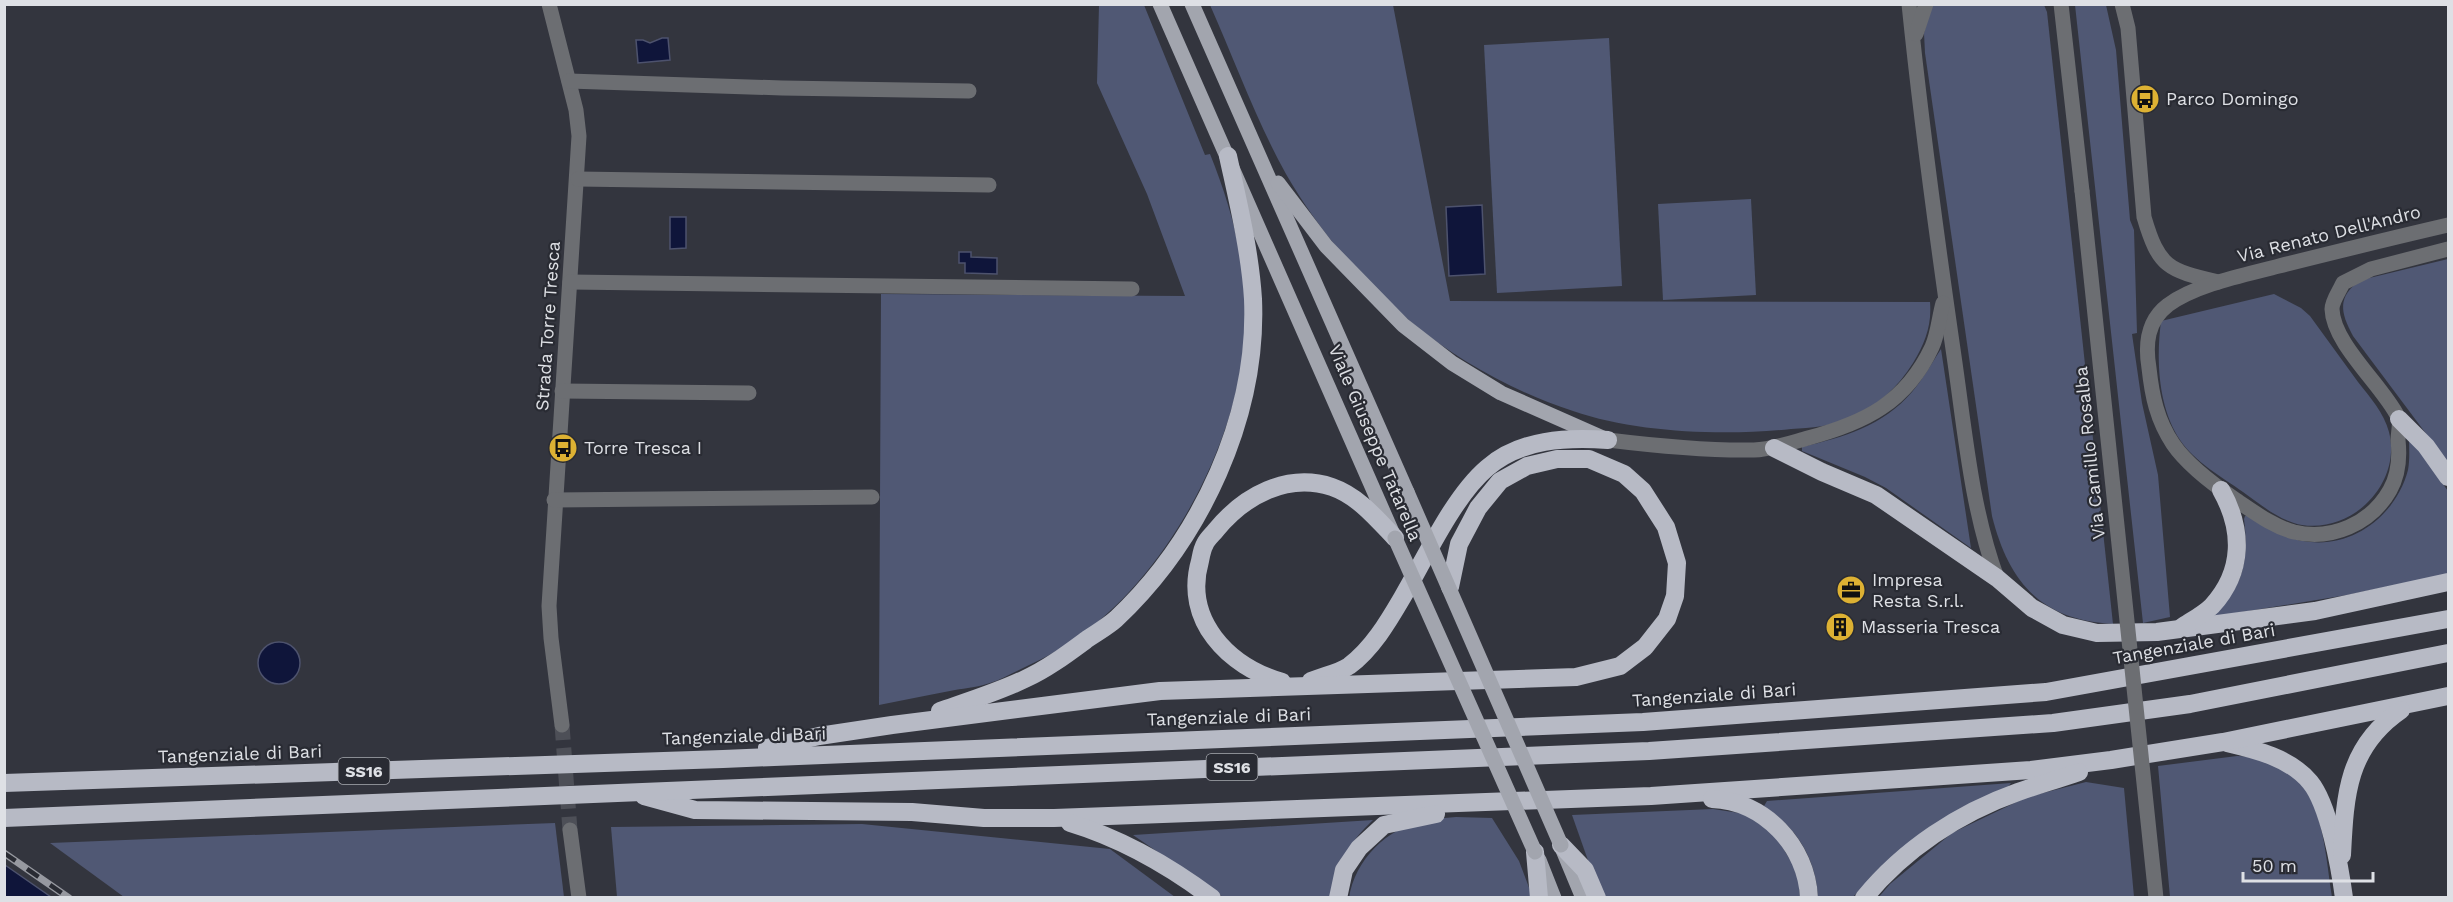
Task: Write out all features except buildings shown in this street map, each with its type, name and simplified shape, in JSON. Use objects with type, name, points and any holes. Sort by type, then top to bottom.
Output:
[{"type":"highway","points":[[892,725],[985,696],[1026,679],[1069,653],[1115,619],[1159,571],[1188,530],[1211,488],[1231,441],[1243,399],[1250,358],[1253,299],[1244,230],[1228,156]]},
{"type":"highway","points":[[2399,419],[2426,446],[2448,477]]},
{"type":"highway","points":[[1395,538],[1360,502],[1334,488],[1313,481],[1280,486],[1249,497],[1224,520],[1204,544],[1196,576],[1197,604],[1207,630],[1227,654],[1262,676],[1296,686],[1348,667],[1373,643],[1470,485],[1488,466],[1517,449],[1551,441],[1578,438],[1608,440]]},
{"type":"highway","points":[[1774,448],[1876,495],[1997,578],[2032,608],[2063,625],[2097,633],[2179,629],[2314,610],[2448,582]]},
{"type":"highway","name":"SS16","points":[[723,759],[819,736],[1160,691],[1576,677],[1620,666],[1645,647],[1667,619],[1674,596],[1677,563],[1666,527],[1643,491],[1624,474],[1589,459],[1557,459],[1527,466],[1500,481],[1478,507],[1459,544],[1450,587]]},
{"type":"highway","points":[[2179,629],[2210,607],[2227,587],[2235,567],[2238,548],[2237,530],[2231,508],[2221,490]]},
{"type":"highway","name":"Tangenziale di Bari","points":[[4,783],[723,759],[1643,722],[2046,692],[2448,619]]},
{"type":"highway","name":"SS16","points":[[7,818],[1649,751],[2053,723],[2190,704],[2448,653]]},
{"type":"highway","points":[[628,792],[695,810],[912,812],[984,818],[1054,818],[1486,804],[1650,796],[2031,770],[2111,760],[2223,742],[2448,696]]},
{"type":"highway","points":[[2341,871],[2345,800],[2350,776],[2360,753],[2373,734],[2386,720],[2405,706]]},
{"type":"highway","points":[[2223,742],[2258,750],[2286,762],[2311,782],[2324,807],[2341,871],[2344,897]]},
{"type":"highway","points":[[1864,897],[1920,844],[1974,811],[2016,793],[2111,760]]},
{"type":"highway","points":[[1650,796],[1725,800],[1753,810],[1776,826],[1792,844],[1803,865],[1809,897]]},
{"type":"highway","points":[[1338,897],[1344,870],[1359,848],[1384,825],[1486,804]]},
{"type":"highway","points":[[1054,818],[1098,831],[1137,848],[1212,897]]},
{"type":"highway","points":[[1561,845],[1585,870],[1597,897]]},
{"type":"highway","points":[[1535,852],[1539,897]]},
{"type":"main road","name":"Viale Giuseppe Tatarella","points":[[1160,4],[1554,897]]},
{"type":"main road","name":"Viale Giuseppe Tatarella","points":[[1192,4],[1450,587],[1583,897]]},
{"type":"main road","points":[[1262,162],[1326,246],[1403,325],[1419,338],[1452,363],[1501,393],[1608,440]]},
{"type":"street","name":"Strada Torre Tresca","points":[[549,4],[569,81],[579,136],[549,606],[550,639],[562,725]]},
{"type":"street","points":[[1909,4],[1945,294],[1973,493],[1986,550],[1997,578]]},
{"type":"street","points":[[1913,46],[1926,4]]},
{"type":"street","points":[[2122,4],[2128,28],[2145,217],[2152,243],[2163,262],[2182,274],[2218,282]]},
{"type":"street","name":"Via Camillo Rosalba","points":[[2060,7],[2082,191],[2156,897]]},
{"type":"street","points":[[569,81],[969,91]]},
{"type":"street","points":[[578,179],[989,185]]},
{"type":"street","name":"Via Renato Dell'Andro","points":[[2399,419],[2400,457],[2397,472],[2390,490],[2378,507],[2362,520],[2341,531],[2314,535],[2292,531],[2269,521],[2221,490],[2181,453],[2160,421],[2153,399],[2147,346],[2149,329],[2156,316],[2170,304],[2218,282],[2448,225]]},
{"type":"street","points":[[2399,419],[2340,335],[2332,308],[2343,283],[2371,268],[2448,249]]},
{"type":"street","points":[[570,282],[1132,289]]},
{"type":"street","points":[[1608,440],[1675,448],[1756,450],[1774,448],[1852,425],[1885,407],[1914,377],[1932,346],[1945,294]]},
{"type":"street","points":[[562,391],[749,393]]},
{"type":"street","points":[[554,500],[872,497]]},
{"type":"street","points":[[570,830],[579,897]]},
{"type":"shaded area","points":[[1099,5],[1144,5],[1205,155],[1210,154],[1226,197],[1241,263],[1245,308],[1240,373],[1229,417],[1213,461],[1192,503],[1167,544],[1139,581],[1108,613],[1062,648],[997,680],[879,705],[881,294],[1185,296],[1147,194],[1097,83]]},
{"type":"shaded area","points":[[1210,5],[1393,5],[1450,301],[1930,302],[1929,326],[1921,348],[1901,380],[1878,402],[1843,421],[1806,428],[1709,432],[1652,428],[1573,411],[1509,385],[1448,350],[1411,322],[1358,272],[1327,235],[1299,195],[1275,154]]},
{"type":"shaded area","points":[[1931,5],[2044,5],[2047,12],[2113,624],[2066,615],[2048,606],[2032,594],[2019,579],[1999,540],[1992,516],[1925,53],[1924,33]]},
{"type":"shaded area","points":[[2075,5],[2106,5],[2116,50],[2130,220],[2134,230],[2137,333],[2132,334],[2142,403],[2158,475],[2170,617],[2143,623]]},
{"type":"shaded area","points":[[668,38],[670,60],[638,63],[636,40],[650,43]]},
{"type":"shaded area","points":[[1609,38],[1622,286],[1497,293],[1484,45]]},
{"type":"shaded area","points":[[1751,199],[1756,295],[1663,300],[1658,204]]},
{"type":"shaded area","points":[[1482,205],[1485,274],[1449,276],[1446,207]]},
{"type":"shaded area","points":[[670,217],[686,217],[686,248],[670,249]]},
{"type":"shaded area","points":[[959,252],[971,252],[971,257],[997,258],[997,274],[965,273],[965,263],[959,263]]},
{"type":"shaded area","points":[[2448,259],[2448,463],[2353,336],[2345,319],[2343,305],[2348,292],[2361,280]]},
{"type":"shaded area","points":[[2274,294],[2301,308],[2310,316],[2376,406],[2389,432],[2391,451],[2388,469],[2381,486],[2370,501],[2355,513],[2339,521],[2321,525],[2302,525],[2271,512],[2209,469],[2193,455],[2180,440],[2167,413],[2160,383],[2161,321]]},
{"type":"shaded area","points":[[1941,349],[1971,548],[1886,488],[1802,451],[1802,447],[1848,434],[1888,414],[1912,392]]},
{"type":"shaded area","points":[[2409,437],[2448,491],[2448,574],[2347,595],[2212,617],[2231,595],[2242,572],[2246,547],[2245,516],[2249,515],[2282,534],[2303,541],[2338,540],[2354,535],[2382,515],[2402,487],[2409,466]]},
{"type":"shaded area","points":[[279,642],[287,643],[294,648],[299,655],[299,671],[294,678],[287,683],[279,684],[271,683],[264,678],[259,671],[258,663],[259,655],[264,648],[271,643]]},
{"type":"shaded area","points":[[2237,756],[2265,761],[2287,771],[2302,785],[2313,804],[2320,825],[2332,897],[2170,897],[2158,766]]},
{"type":"shaded area","points":[[2086,782],[2124,788],[2134,897],[1878,898],[1890,884],[1952,833],[2027,797]]},
{"type":"shaded area","points":[[2011,783],[2008,787],[1969,804],[1927,829],[1872,877],[1853,897],[1818,897],[1813,869],[1802,845],[1786,824],[1764,806],[1767,801]]},
{"type":"shaded area","points":[[1713,809],[1746,814],[1774,833],[1798,873],[1800,897],[1604,897],[1572,815]]},
{"type":"shaded area","points":[[1492,818],[1519,861],[1533,898],[1349,898],[1352,884],[1365,859],[1385,839],[1409,825],[1431,819]]},
{"type":"shaded area","points":[[1373,820],[1350,846],[1336,874],[1330,897],[1223,897],[1133,835]]},
{"type":"shaded area","points":[[555,823],[564,897],[124,897],[50,843]]},
{"type":"shaded area","points":[[862,824],[1110,849],[1175,897],[617,897],[611,827]]},
{"type":"shaded area","points":[[5,865],[51,897],[5,897]]},
{"type":"tunnel","points":[[562,725],[570,830]]},
{"type":"railway","points":[[4,853],[69,898]]},
{"type":"place","name":"Parco Domingo","points":[[2145,99]]},
{"type":"place","name":"Torre Tresca I","points":[[563,448]]},
{"type":"place","name":"Impresa Resta S.r.l.","points":[[1851,590]]},
{"type":"place","name":"Masseria Tresca","points":[[1840,627]]}]
